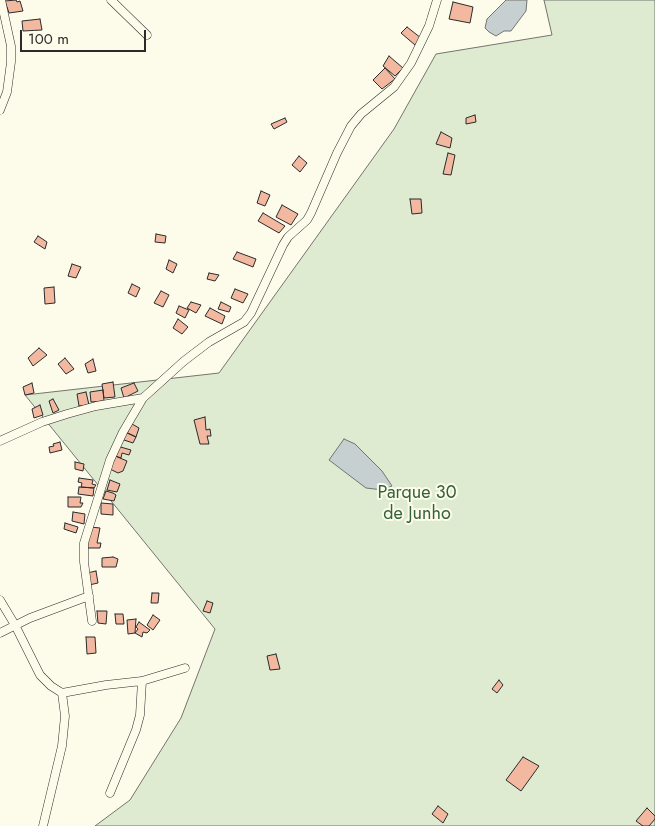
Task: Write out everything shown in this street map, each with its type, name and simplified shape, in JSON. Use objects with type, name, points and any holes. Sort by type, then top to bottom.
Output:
[{"type":"street","points":[[0,110],[7,92],[11,62],[11,46],[1,0]]},
{"type":"street","points":[[112,0],[147,35]]},
{"type":"street","points":[[92,621],[84,562],[86,534],[116,446],[143,398],[184,361],[209,342],[244,322],[261,293],[278,252],[288,237],[303,224],[311,213],[351,126],[361,114],[394,87],[411,63],[430,26],[437,0]]},
{"type":"street","points":[[0,442],[42,422],[67,414],[96,406],[143,398]]},
{"type":"street","points":[[0,633],[30,618],[88,596]]},
{"type":"street","points":[[0,600],[40,675],[62,693],[142,681],[185,668]]},
{"type":"street","points":[[110,794],[136,730],[140,715],[142,681]]},
{"type":"street","points":[[43,826],[62,746],[65,716],[62,693]]},
{"type":"green space","name":"Parque 30 de Junho","points":[[544,0],[655,0],[655,826],[95,826],[130,800],[181,718],[215,629],[25,395],[219,373],[394,129],[436,54],[552,35]]},
{"type":"shaded area","points":[[506,0],[527,0],[526,11],[511,31],[504,31],[496,36],[485,28],[487,19]]},
{"type":"shaded area","points":[[344,439],[355,444],[382,471],[392,486],[383,490],[366,488],[329,460]]},
{"type":"building","points":[[16,0],[17,2],[20,1],[23,11],[9,13],[5,1]]},
{"type":"building","points":[[453,2],[473,7],[470,23],[449,19]]},
{"type":"building","points":[[40,19],[42,30],[23,31],[22,21]]},
{"type":"building","points":[[407,27],[421,38],[415,45],[401,33]]},
{"type":"building","points":[[389,56],[403,68],[395,76],[383,66]]},
{"type":"building","points":[[385,68],[395,79],[382,89],[373,80]]},
{"type":"building","points":[[475,115],[476,122],[466,124],[466,118]]},
{"type":"building","points":[[285,118],[287,122],[274,129],[271,124]]},
{"type":"building","points":[[441,132],[452,138],[450,148],[436,144]]},
{"type":"building","points":[[448,153],[455,155],[451,175],[443,174]]},
{"type":"building","points":[[299,156],[307,163],[300,172],[292,165]]},
{"type":"building","points":[[261,191],[270,195],[265,206],[257,203]]},
{"type":"building","points":[[410,199],[421,199],[422,213],[412,214]]},
{"type":"building","points":[[282,205],[298,214],[291,225],[276,217]]},
{"type":"building","points":[[263,213],[285,226],[279,233],[258,221]]},
{"type":"building","points":[[156,234],[166,236],[165,243],[155,242]]},
{"type":"building","points":[[38,236],[47,242],[45,249],[34,242]]},
{"type":"building","points":[[237,252],[256,259],[253,267],[233,259]]},
{"type":"building","points":[[169,260],[177,264],[173,273],[166,269]]},
{"type":"building","points":[[72,264],[81,267],[76,278],[68,276]]},
{"type":"building","points":[[209,273],[219,275],[215,281],[207,279]]},
{"type":"building","points":[[132,284],[140,288],[136,297],[128,293]]},
{"type":"building","points":[[54,287],[55,303],[45,304],[44,288]]},
{"type":"building","points":[[235,289],[248,294],[243,303],[231,298]]},
{"type":"building","points":[[161,291],[169,295],[163,307],[154,303]]},
{"type":"building","points":[[191,302],[201,305],[196,313],[187,308]]},
{"type":"building","points":[[221,302],[231,307],[229,312],[218,309]]},
{"type":"building","points":[[179,306],[189,310],[185,318],[176,313]]},
{"type":"building","points":[[210,308],[225,316],[222,324],[205,316]]},
{"type":"building","points":[[178,319],[188,327],[182,334],[173,328]]},
{"type":"building","points":[[39,348],[47,355],[33,366],[28,358]]},
{"type":"building","points":[[65,358],[74,369],[66,374],[58,364]]},
{"type":"building","points":[[93,359],[96,371],[88,373],[85,364]]},
{"type":"building","points":[[113,382],[115,397],[104,398],[102,384]]},
{"type":"building","points":[[32,383],[34,393],[25,395],[23,387]]},
{"type":"building","points":[[134,383],[138,391],[124,398],[121,388]]},
{"type":"building","points":[[103,390],[104,401],[91,402],[90,392]]},
{"type":"building","points":[[86,392],[89,405],[79,406],[77,394]]},
{"type":"building","points":[[53,399],[59,410],[53,413],[49,401]]},
{"type":"building","points":[[40,405],[43,415],[34,418],[32,409]]},
{"type":"building","points":[[205,417],[206,430],[210,429],[211,436],[207,436],[209,444],[200,444],[194,420]]},
{"type":"building","points":[[132,424],[139,428],[136,437],[127,433]]},
{"type":"building","points":[[124,431],[136,437],[133,443],[121,439]]},
{"type":"building","points":[[60,442],[62,450],[50,453],[49,447]]},
{"type":"building","points":[[117,446],[131,450],[129,455],[122,453],[121,458],[113,455]]},
{"type":"building","points":[[113,455],[127,461],[123,471],[118,473],[108,468]]},
{"type":"building","points":[[75,462],[84,464],[83,471],[75,469]]},
{"type":"building","points":[[79,478],[93,480],[92,484],[96,485],[94,488],[81,487],[82,483],[78,482]]},
{"type":"building","points":[[110,480],[120,484],[117,492],[107,490]]},
{"type":"building","points":[[79,487],[94,488],[93,496],[78,494]]},
{"type":"building","points":[[106,491],[116,495],[114,501],[103,499]]},
{"type":"building","points":[[68,497],[81,497],[80,503],[83,503],[81,507],[68,507]]},
{"type":"building","points":[[101,503],[113,504],[113,515],[101,514]]},
{"type":"building","points":[[73,512],[85,514],[84,524],[72,521]]},
{"type":"building","points":[[65,523],[78,527],[76,533],[64,529]]},
{"type":"building","points":[[91,527],[100,528],[97,543],[101,543],[100,548],[86,548]]},
{"type":"building","points":[[113,557],[118,559],[116,567],[102,567],[102,558]]},
{"type":"building","points":[[96,571],[98,583],[89,585],[87,573]]},
{"type":"building","points":[[152,593],[159,593],[158,603],[151,603]]},
{"type":"building","points":[[207,601],[213,603],[210,613],[203,611]]},
{"type":"building","points":[[97,611],[107,611],[106,624],[98,623]]},
{"type":"building","points":[[115,614],[123,614],[124,624],[116,624]]},
{"type":"building","points":[[153,615],[160,620],[153,630],[147,625]]},
{"type":"building","points":[[136,619],[135,633],[128,634],[127,620]]},
{"type":"building","points":[[139,622],[150,630],[147,633],[143,632],[142,637],[135,633]]},
{"type":"building","points":[[86,637],[95,637],[96,653],[87,654]]},
{"type":"building","points":[[276,654],[280,669],[270,670],[267,656]]},
{"type":"building","points":[[499,680],[503,685],[497,693],[492,689]]},
{"type":"building","points":[[523,757],[539,766],[521,791],[506,780]]},
{"type":"building","points":[[438,806],[448,814],[443,823],[432,814]]},
{"type":"building","points":[[647,808],[655,816],[655,819],[649,826],[643,826],[636,821]]}]
